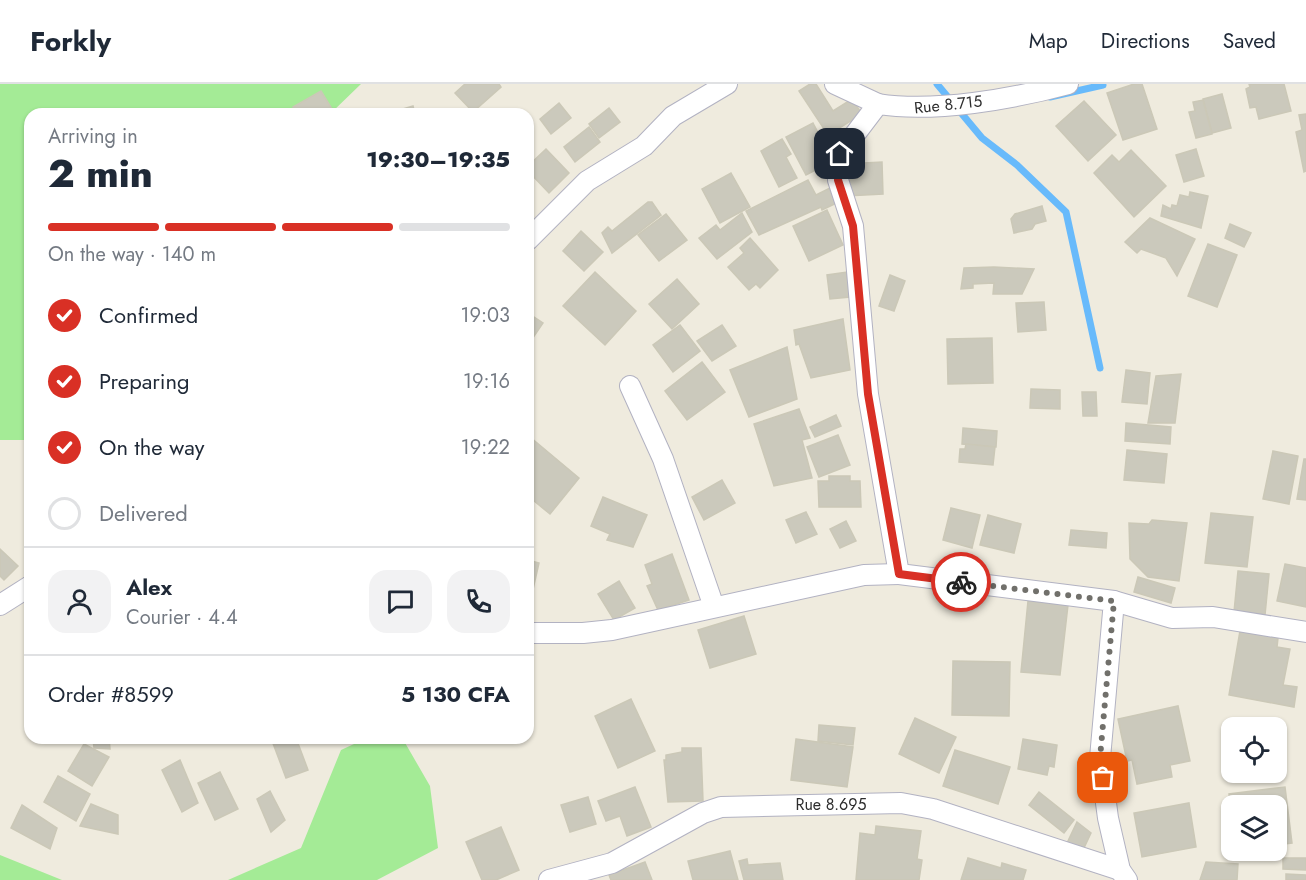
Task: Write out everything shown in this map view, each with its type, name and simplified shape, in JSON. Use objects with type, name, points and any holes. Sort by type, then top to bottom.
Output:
[{"type":"street","points":[[534,234],[587,182],[644,146],[673,116],[727,84]]},
{"type":"street","name":"Rue 8.715","points":[[835,84],[878,104],[906,109],[1024,95],[1068,84]]},
{"type":"street","points":[[878,104],[840,154],[838,180],[853,226],[868,394],[899,574]]},
{"type":"street","points":[[630,386],[663,459],[714,607]]},
{"type":"street","points":[[534,633],[583,633],[612,630],[864,574],[899,574],[1114,601],[1172,618],[1213,617],[1306,632]]},
{"type":"street","points":[[0,605],[24,589]]},
{"type":"street","points":[[1114,601],[1100,758],[1108,818],[1123,875]]},
{"type":"street","name":"Rue 8.695","points":[[549,880],[612,863],[703,813],[721,807],[901,803],[933,809],[1123,875]]},
{"type":"green space","points":[[0,84],[361,84],[336,108],[24,108],[24,440],[0,440]]},
{"type":"green space","points":[[354,744],[406,744],[430,786],[438,848],[377,880],[228,880],[301,848],[341,750]]},
{"type":"green space","points":[[0,855],[62,880],[0,880]]},
{"type":"building","points":[[465,84],[499,84],[501,87],[477,108],[469,108],[455,93]]},
{"type":"building","points":[[810,84],[816,84],[833,111],[852,99],[862,114],[828,135],[799,91]]},
{"type":"building","points":[[1134,84],[1142,84],[1157,129],[1123,140],[1107,93]]},
{"type":"building","points":[[1249,84],[1284,84],[1291,111],[1259,119],[1256,107],[1250,108],[1246,89],[1250,87]]},
{"type":"building","points":[[321,91],[331,108],[294,108]]},
{"type":"building","points":[[1222,94],[1231,128],[1212,133],[1203,99]]},
{"type":"building","points":[[1203,100],[1212,134],[1196,138],[1189,112],[1195,111],[1193,102]]},
{"type":"building","points":[[1084,101],[1116,135],[1088,161],[1056,126]]},
{"type":"building","points":[[559,103],[571,118],[551,134],[540,119]]},
{"type":"building","points":[[609,108],[620,122],[599,138],[589,124]]},
{"type":"building","points":[[1306,114],[1306,171],[1304,172],[1296,132],[1302,130],[1299,115]]},
{"type":"building","points":[[813,123],[833,161],[806,175],[786,137]]},
{"type":"building","points":[[589,127],[600,142],[575,162],[564,147]]},
{"type":"building","points":[[782,139],[791,154],[786,157],[797,178],[779,187],[761,151]]},
{"type":"building","points":[[546,149],[569,173],[549,193],[534,177],[534,160]]},
{"type":"building","points":[[1196,149],[1204,176],[1184,182],[1176,155]]},
{"type":"building","points":[[1131,150],[1166,186],[1134,217],[1094,173],[1112,155],[1119,162]]},
{"type":"building","points":[[882,162],[883,194],[846,196],[845,164]]},
{"type":"building","points":[[731,173],[750,207],[720,223],[702,189]]},
{"type":"building","points":[[808,180],[816,195],[832,187],[839,202],[822,210],[821,207],[759,235],[746,211]]},
{"type":"building","points":[[1190,192],[1208,196],[1201,228],[1161,216],[1163,205],[1171,209],[1172,205],[1177,206],[1180,195],[1189,197]]},
{"type":"building","points":[[648,202],[652,202],[661,215],[612,253],[602,233],[608,227],[612,231]]},
{"type":"building","points":[[1042,206],[1046,221],[1035,224],[1032,229],[1014,233],[1011,219],[1015,214]]},
{"type":"building","points":[[827,210],[843,245],[809,261],[793,226]]},
{"type":"building","points":[[742,213],[752,232],[717,259],[699,238],[716,225],[720,230]]},
{"type":"building","points":[[666,214],[687,240],[659,261],[638,235]]},
{"type":"building","points":[[1150,218],[1195,239],[1177,276],[1166,258],[1141,249],[1137,253],[1125,242]]},
{"type":"building","points":[[1230,224],[1251,233],[1244,247],[1225,238]]},
{"type":"building","points":[[581,231],[603,252],[584,271],[563,251]]},
{"type":"building","points":[[750,238],[778,270],[760,288],[756,284],[749,290],[728,267],[744,253],[740,248]]},
{"type":"building","points":[[1208,244],[1237,255],[1217,307],[1188,296]]},
{"type":"building","points":[[964,268],[1034,269],[1022,294],[993,294],[994,283],[973,284],[973,288],[961,289]]},
{"type":"building","points":[[595,272],[636,311],[605,345],[563,306]]},
{"type":"building","points":[[847,272],[850,297],[830,299],[827,275]]},
{"type":"building","points":[[890,275],[905,281],[894,311],[879,306]]},
{"type":"building","points":[[677,279],[699,304],[672,329],[649,304]]},
{"type":"building","points":[[1044,302],[1046,330],[1018,332],[1016,303]]},
{"type":"building","points":[[534,317],[543,323],[534,336]]},
{"type":"building","points":[[843,319],[850,370],[811,378],[799,344],[796,345],[794,330]]},
{"type":"building","points":[[680,325],[700,351],[673,372],[653,345]]},
{"type":"building","points":[[722,325],[736,346],[712,361],[697,341]]},
{"type":"building","points":[[992,338],[993,383],[948,384],[947,339]]},
{"type":"building","points":[[787,347],[797,399],[749,417],[730,370]]},
{"type":"building","points":[[702,362],[725,392],[687,420],[665,391]]},
{"type":"building","points":[[1126,370],[1150,373],[1147,404],[1122,402]]},
{"type":"building","points":[[1181,374],[1175,423],[1148,423],[1156,376]]},
{"type":"building","points":[[1031,389],[1060,390],[1060,409],[1030,408]]},
{"type":"building","points":[[1082,392],[1096,392],[1097,416],[1083,416]]},
{"type":"building","points":[[799,409],[810,438],[802,440],[812,478],[774,486],[754,424]]},
{"type":"building","points":[[836,415],[841,426],[815,437],[810,427]]},
{"type":"building","points":[[1126,423],[1171,427],[1170,444],[1125,441]]},
{"type":"building","points":[[963,428],[997,431],[996,447],[962,444]]},
{"type":"building","points":[[838,435],[850,465],[819,477],[807,447]]},
{"type":"building","points":[[534,440],[579,478],[550,514],[534,501]]},
{"type":"building","points":[[966,444],[995,447],[993,465],[959,462],[960,449],[965,449]]},
{"type":"building","points":[[1127,450],[1167,454],[1164,483],[1124,480]]},
{"type":"building","points":[[1273,451],[1298,456],[1289,504],[1263,499]]},
{"type":"building","points":[[1304,459],[1306,459],[1306,500],[1297,499]]},
{"type":"building","points":[[829,476],[850,476],[850,481],[860,481],[861,507],[819,507],[818,481],[829,481]]},
{"type":"building","points":[[722,480],[735,503],[704,520],[692,497]]},
{"type":"building","points":[[603,497],[647,515],[633,547],[607,540],[610,534],[591,526]]},
{"type":"building","points":[[951,508],[980,515],[972,548],[943,540]]},
{"type":"building","points":[[806,512],[817,534],[796,543],[786,520]]},
{"type":"building","points":[[1211,513],[1253,517],[1247,567],[1205,563]]},
{"type":"building","points":[[988,515],[1021,524],[1014,553],[980,545]]},
{"type":"building","points":[[1152,520],[1187,523],[1179,581],[1148,577],[1130,559],[1129,523],[1149,524]]},
{"type":"building","points":[[846,521],[856,541],[840,548],[830,529]]},
{"type":"building","points":[[1071,530],[1107,533],[1106,548],[1069,545]]},
{"type":"building","points":[[0,549],[18,566],[4,580],[0,576]]},
{"type":"building","points":[[672,554],[689,600],[658,610],[647,586],[652,584],[645,565]]},
{"type":"building","points":[[534,562],[539,563],[534,585]]},
{"type":"building","points":[[1285,564],[1306,568],[1306,607],[1277,601]]},
{"type":"building","points":[[1238,571],[1269,574],[1265,615],[1234,612]]},
{"type":"building","points":[[1138,577],[1175,588],[1171,603],[1134,592]]},
{"type":"building","points":[[619,581],[635,608],[614,620],[598,594]]},
{"type":"building","points":[[1028,601],[1068,605],[1060,675],[1021,672]]},
{"type":"building","points":[[744,616],[756,654],[710,668],[698,630]]},
{"type":"building","points":[[1240,631],[1278,638],[1277,647],[1290,649],[1283,685],[1297,687],[1294,707],[1229,695]]},
{"type":"building","points":[[953,661],[1010,662],[1009,716],[952,715]]},
{"type":"building","points":[[631,699],[655,751],[618,768],[595,716]]},
{"type":"building","points":[[1178,706],[1190,761],[1170,765],[1172,777],[1137,784],[1132,760],[1127,761],[1118,719]]},
{"type":"building","points":[[915,718],[956,737],[939,773],[899,754]]},
{"type":"building","points":[[819,725],[855,728],[853,745],[818,741]]},
{"type":"building","points":[[796,739],[853,747],[847,787],[791,780]]},
{"type":"building","points":[[1023,739],[1057,745],[1054,767],[1049,766],[1047,775],[1018,769]]},
{"type":"building","points":[[84,744],[109,757],[92,786],[68,771]]},
{"type":"building","points":[[94,744],[110,744],[110,749],[94,748]]},
{"type":"building","points":[[273,744],[298,744],[308,770],[286,778]]},
{"type":"building","points":[[682,748],[701,748],[703,801],[668,802],[664,760],[666,760],[666,755],[682,752]]},
{"type":"building","points":[[955,750],[1010,767],[998,804],[943,786]]},
{"type":"building","points":[[180,760],[198,803],[182,812],[162,770]]},
{"type":"building","points":[[220,772],[238,809],[215,820],[198,783]]},
{"type":"building","points":[[58,776],[90,794],[76,821],[44,802]]},
{"type":"building","points":[[635,787],[651,827],[627,836],[620,816],[606,821],[598,801]]},
{"type":"building","points":[[1285,787],[1286,795],[1229,795]]},
{"type":"building","points":[[270,791],[285,820],[271,832],[257,799]]},
{"type":"building","points":[[1039,792],[1074,820],[1064,833],[1029,805]]},
{"type":"building","points":[[588,797],[596,824],[570,832],[561,805]]},
{"type":"building","points":[[1189,803],[1196,847],[1142,857],[1134,813]]},
{"type":"building","points":[[1287,803],[1292,843],[1287,844]]},
{"type":"building","points":[[91,804],[118,815],[118,834],[80,826]]},
{"type":"building","points":[[22,805],[57,828],[50,849],[11,828]]},
{"type":"building","points":[[1077,822],[1091,833],[1083,850],[1067,843]]},
{"type":"building","points":[[876,826],[921,831],[917,859],[922,860],[919,880],[856,880],[860,833],[875,835]]},
{"type":"building","points":[[501,827],[519,870],[496,880],[482,880],[466,842]]},
{"type":"building","points":[[730,851],[738,880],[693,880],[688,861]]},
{"type":"building","points":[[968,858],[1001,868],[1002,863],[1026,870],[1023,880],[961,880]]},
{"type":"building","points":[[1287,858],[1306,858],[1306,870],[1283,869],[1283,861],[1287,861]]},
{"type":"building","points":[[747,859],[748,865],[780,863],[783,880],[744,880],[739,861]]},
{"type":"building","points":[[645,862],[652,880],[611,880],[609,875]]},
{"type":"building","points":[[1206,862],[1238,864],[1237,880],[1200,880]]},
{"type":"building","points":[[1286,874],[1306,875],[1306,880],[1286,880]]},
{"type":"waterway","points":[[937,84],[982,138],[1017,165],[1066,212],[1100,368]]},
{"type":"waterway","points":[[1050,97],[1103,85]]},
{"type":"way so far","points":[[961,582],[1114,601],[1100,758],[1103,778]]},
{"type":"route","points":[[840,154],[838,180],[853,226],[868,394],[899,574],[961,582]]}]
